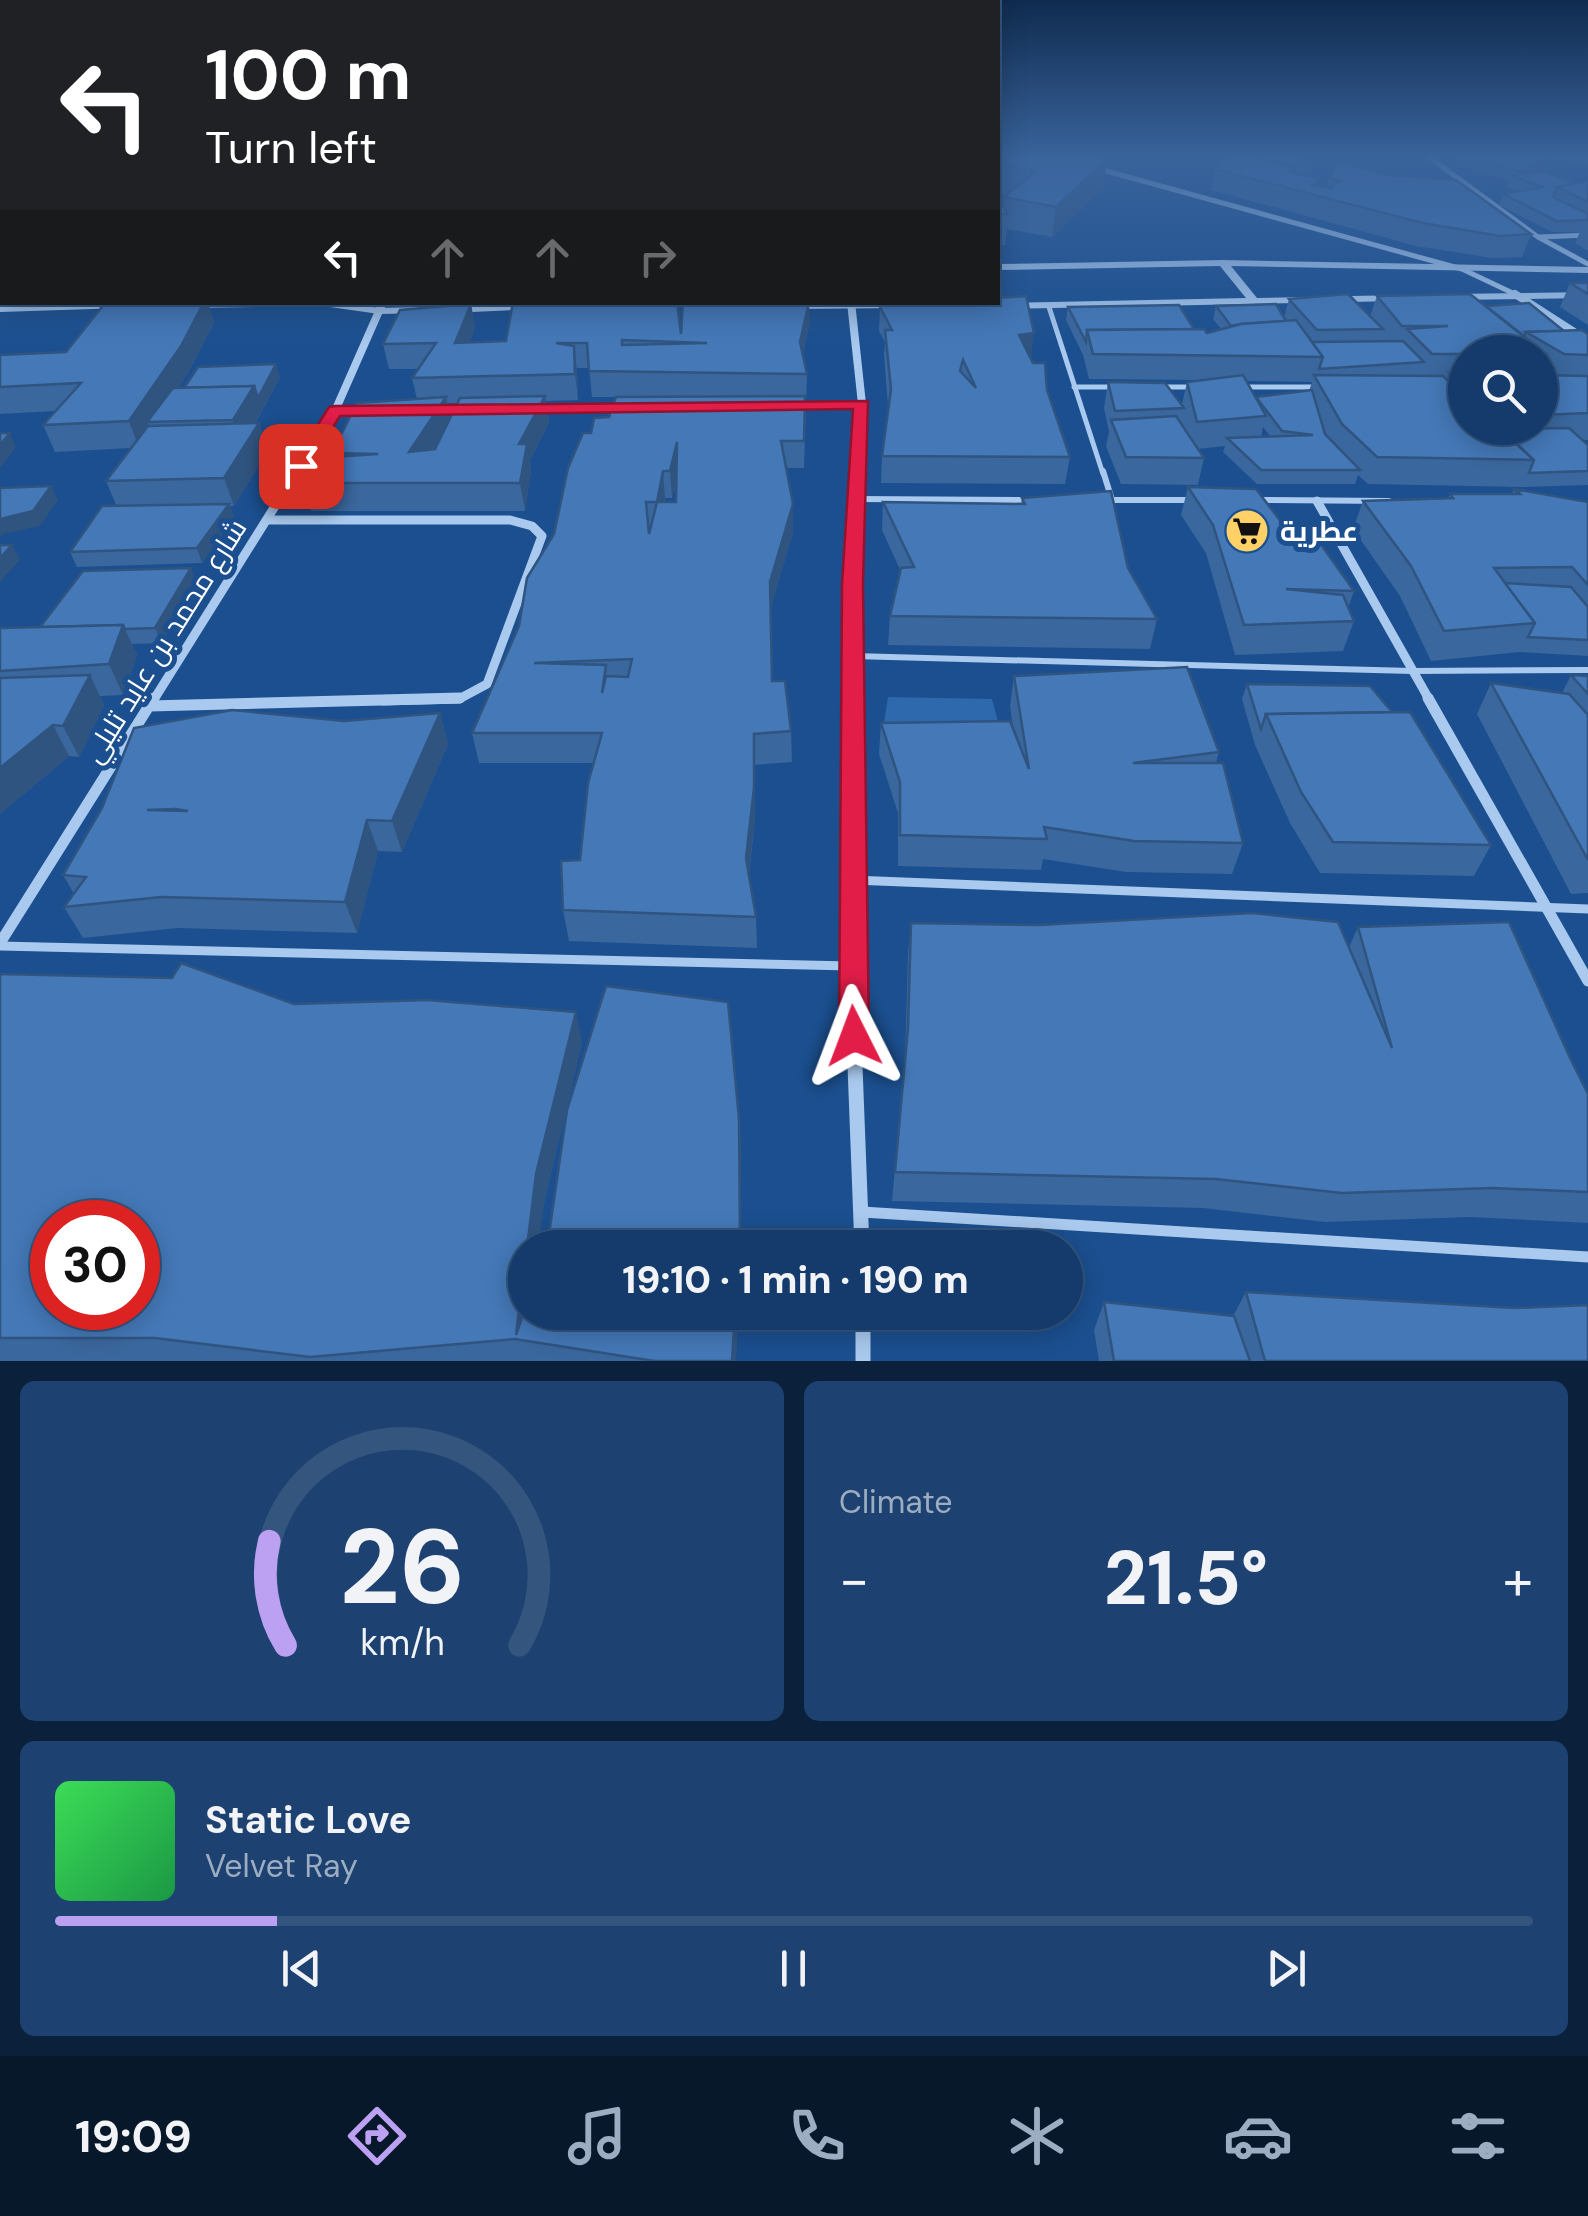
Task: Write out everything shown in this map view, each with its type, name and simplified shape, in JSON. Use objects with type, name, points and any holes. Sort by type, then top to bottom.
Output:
[{"type":"street","points":[[1286,221],[1462,269],[1517,295],[1588,341]]},
{"type":"street","points":[[1516,221],[1588,267]]},
{"type":"street","points":[[1538,237],[1588,235]]},
{"type":"street","points":[[1223,264],[1254,301]]},
{"type":"street","points":[[1000,267],[1588,267]]},
{"type":"street","points":[[1442,297],[1588,295]]},
{"type":"street","points":[[990,306],[1404,298]]},
{"type":"street","points":[[1,306],[142,305]]},
{"type":"street","points":[[352,305],[552,308]]},
{"type":"street","points":[[772,306],[812,305]]},
{"type":"street","points":[[852,305],[862,404],[856,499],[851,966],[862,1230]]},
{"type":"street","points":[[882,305],[911,306]]},
{"type":"street","name":"شارع محمد بن عايد تليلي","points":[[0,945],[335,411],[381,307]]},
{"type":"street","points":[[1317,500],[1588,981]]},
{"type":"street","points":[[150,706],[459,699],[478,692],[487,684],[542,536],[532,526],[510,520],[267,520]]},
{"type":"street","points":[[862,1330],[863,1361]]},
{"type":"lane","points":[[1049,307],[1112,500]]},
{"type":"lane","points":[[1074,387],[1133,387]]},
{"type":"lane","points":[[1152,387],[1211,387]]},
{"type":"lane","points":[[1230,387],[1328,387]]},
{"type":"lane","points":[[784,405],[862,404]]},
{"type":"lane","points":[[530,408],[628,407]]},
{"type":"lane","points":[[335,411],[374,410]]},
{"type":"lane","points":[[856,499],[1034,500]]},
{"type":"lane","points":[[1093,500],[1206,500]]},
{"type":"lane","points":[[1243,500],[1395,501]]},
{"type":"lane","points":[[853,656],[1412,671],[1588,670]]},
{"type":"lane","points":[[852,880],[1588,909]]},
{"type":"lane","points":[[0,945],[851,966]]},
{"type":"lane","points":[[862,1212],[1588,1257]]},
{"type":"shaded area","points":[[888,697],[992,699],[1006,752],[879,754]]},
{"type":"building","points":[[1413,221],[1512,221],[1531,234],[1500,236]]},
{"type":"building","points":[[1570,283],[1588,283],[1588,294]]},
{"type":"building","points":[[1348,294],[1383,329],[1317,330],[1289,299]]},
{"type":"building","points":[[1470,294],[1522,335],[1448,335],[1448,354],[1432,354],[1407,329],[1448,326],[1402,326],[1377,296]]},
{"type":"building","points":[[1026,296],[1034,333],[1019,335],[1033,363],[1045,363],[1047,390],[1070,457],[882,456],[891,389],[885,330],[892,330],[880,307],[1000,305],[1000,298]],"holes":[[[963,360],[976,388],[960,371]]]},
{"type":"building","points":[[1529,303],[1564,331],[1523,335],[1486,306]]},
{"type":"building","points":[[1276,304],[1286,321],[1231,326],[1216,306]]},
{"type":"building","points":[[103,305],[202,305],[181,346],[129,421],[43,425],[81,383],[0,387],[0,355],[66,352]]},
{"type":"building","points":[[471,305],[455,343],[506,341],[512,305],[677,305],[681,334],[683,305],[808,305],[800,342],[807,374],[589,371],[587,343],[556,343],[574,346],[575,374],[412,378],[436,343],[383,344],[400,310]],"holes":[[[622,340],[707,343],[622,345]]]},
{"type":"building","points":[[1179,305],[1194,329],[1087,330],[1086,342],[1068,307]]},
{"type":"building","points":[[1296,320],[1323,357],[1093,354],[1087,330],[1204,329],[1207,333],[1241,324]]},
{"type":"building","points":[[1582,330],[1588,334],[1588,355],[1558,351],[1558,335],[1526,332]]},
{"type":"building","points":[[1403,341],[1424,362],[1319,369],[1323,357],[1312,342]]},
{"type":"building","points":[[276,364],[258,398],[254,386],[184,388],[198,367]]},
{"type":"building","points":[[1243,375],[1266,416],[1197,422],[1187,382]]},
{"type":"building","points":[[1314,375],[1443,376],[1448,381],[1448,445],[1518,445],[1534,460],[1377,457],[1342,424]]},
{"type":"building","points":[[1558,375],[1588,376],[1588,413],[1558,414]]},
{"type":"building","points":[[1108,382],[1165,383],[1184,408],[1115,411]]},
{"type":"building","points":[[254,386],[233,420],[147,422],[173,388]]},
{"type":"building","points":[[1312,390],[1325,434],[1360,470],[1261,470],[1227,438],[1313,435],[1282,431],[1256,397]]},
{"type":"building","points":[[545,396],[519,444],[527,444],[520,483],[303,483],[318,458],[378,454],[332,453],[357,403],[446,397],[409,452],[435,449],[460,398]]},
{"type":"building","points":[[805,396],[804,441],[781,441],[793,504],[770,582],[772,681],[785,681],[791,731],[754,734],[754,788],[746,858],[756,917],[563,910],[561,861],[580,860],[588,783],[602,733],[472,733],[519,626],[527,578],[554,534],[568,468],[583,433],[591,433],[594,418],[609,417],[616,397]],"holes":[[[677,442],[676,502],[657,502],[663,471],[670,471]],[[646,502],[657,502],[649,534]],[[632,659],[628,677],[606,676],[602,693],[606,665],[534,663]]]},
{"type":"building","points":[[1176,416],[1204,458],[1126,457],[1111,420]]},
{"type":"building","points":[[259,423],[224,478],[106,481],[148,426]]},
{"type":"building","points":[[1558,428],[1569,428],[1588,445],[1588,471],[1529,473],[1534,460],[1518,445],[1558,445]]},
{"type":"building","points":[[51,486],[33,511],[0,519],[0,488]]},
{"type":"building","points":[[1188,487],[1256,489],[1286,528],[1310,529],[1354,591],[1286,589],[1343,595],[1354,621],[1244,625],[1213,525]]},
{"type":"building","points":[[1514,489],[1588,502],[1588,585],[1572,567],[1494,568],[1535,623],[1444,631],[1411,566],[1363,501],[1453,498],[1450,494],[1520,494]]},
{"type":"building","points":[[1111,491],[1128,568],[1157,619],[890,616],[901,568],[914,567],[883,502],[1025,504],[1022,498]]},
{"type":"building","points":[[229,504],[197,548],[70,552],[102,506]]},
{"type":"building","points":[[0,545],[12,545],[0,558]]},
{"type":"building","points":[[191,568],[155,628],[40,627],[83,571]]},
{"type":"building","points":[[1505,583],[1571,587],[1588,607],[1588,640],[1528,637],[1535,623]]},
{"type":"building","points":[[123,625],[109,664],[0,671],[0,628]]},
{"type":"building","points":[[1187,667],[1219,752],[1133,763],[1223,763],[1243,843],[1134,841],[1044,827],[1047,839],[900,835],[900,782],[881,723],[1010,721],[1029,769],[1014,676]]},
{"type":"building","points":[[90,675],[63,726],[53,725],[0,768],[0,678]]},
{"type":"building","points":[[1571,675],[1588,676],[1588,694]]},
{"type":"building","points":[[1491,683],[1569,694],[1588,715],[1588,860]]},
{"type":"building","points":[[1247,684],[1370,686],[1392,712],[1266,714],[1261,729]]},
{"type":"building","points":[[232,710],[344,721],[440,713],[392,821],[367,820],[345,902],[161,897],[64,907],[86,877],[63,875],[102,808],[134,728]]},
{"type":"building","points":[[1410,712],[1491,845],[1333,842],[1301,792],[1266,714]]},
{"type":"building","points":[[1252,913],[1338,922],[1392,1048],[1358,927],[1509,922],[1588,1094],[1588,1192],[1492,1188],[1342,1193],[1216,1179],[895,1172],[908,1028],[911,923],[1040,925]]},
{"type":"building","points":[[181,963],[294,1004],[427,1000],[576,1012],[536,1174],[529,1230],[508,1230],[508,1330],[517,1330],[516,1335],[518,1330],[734,1330],[732,1361],[654,1361],[515,1339],[310,1357],[155,1338],[0,1338],[0,974],[172,978]]},
{"type":"building","points":[[606,986],[728,1002],[739,1119],[740,1230],[550,1230],[567,1110]]},
{"type":"building","points":[[1246,1292],[1515,1308],[1588,1305],[1588,1361],[1265,1361]]},
{"type":"building","points":[[1104,1302],[1234,1316],[1250,1361],[1114,1361]]},
{"type":"place","name":"عطرية","points":[[1247,531]]},
{"type":"route","points":[[301,466],[335,411],[862,404],[852,584],[854,1036]]}]
